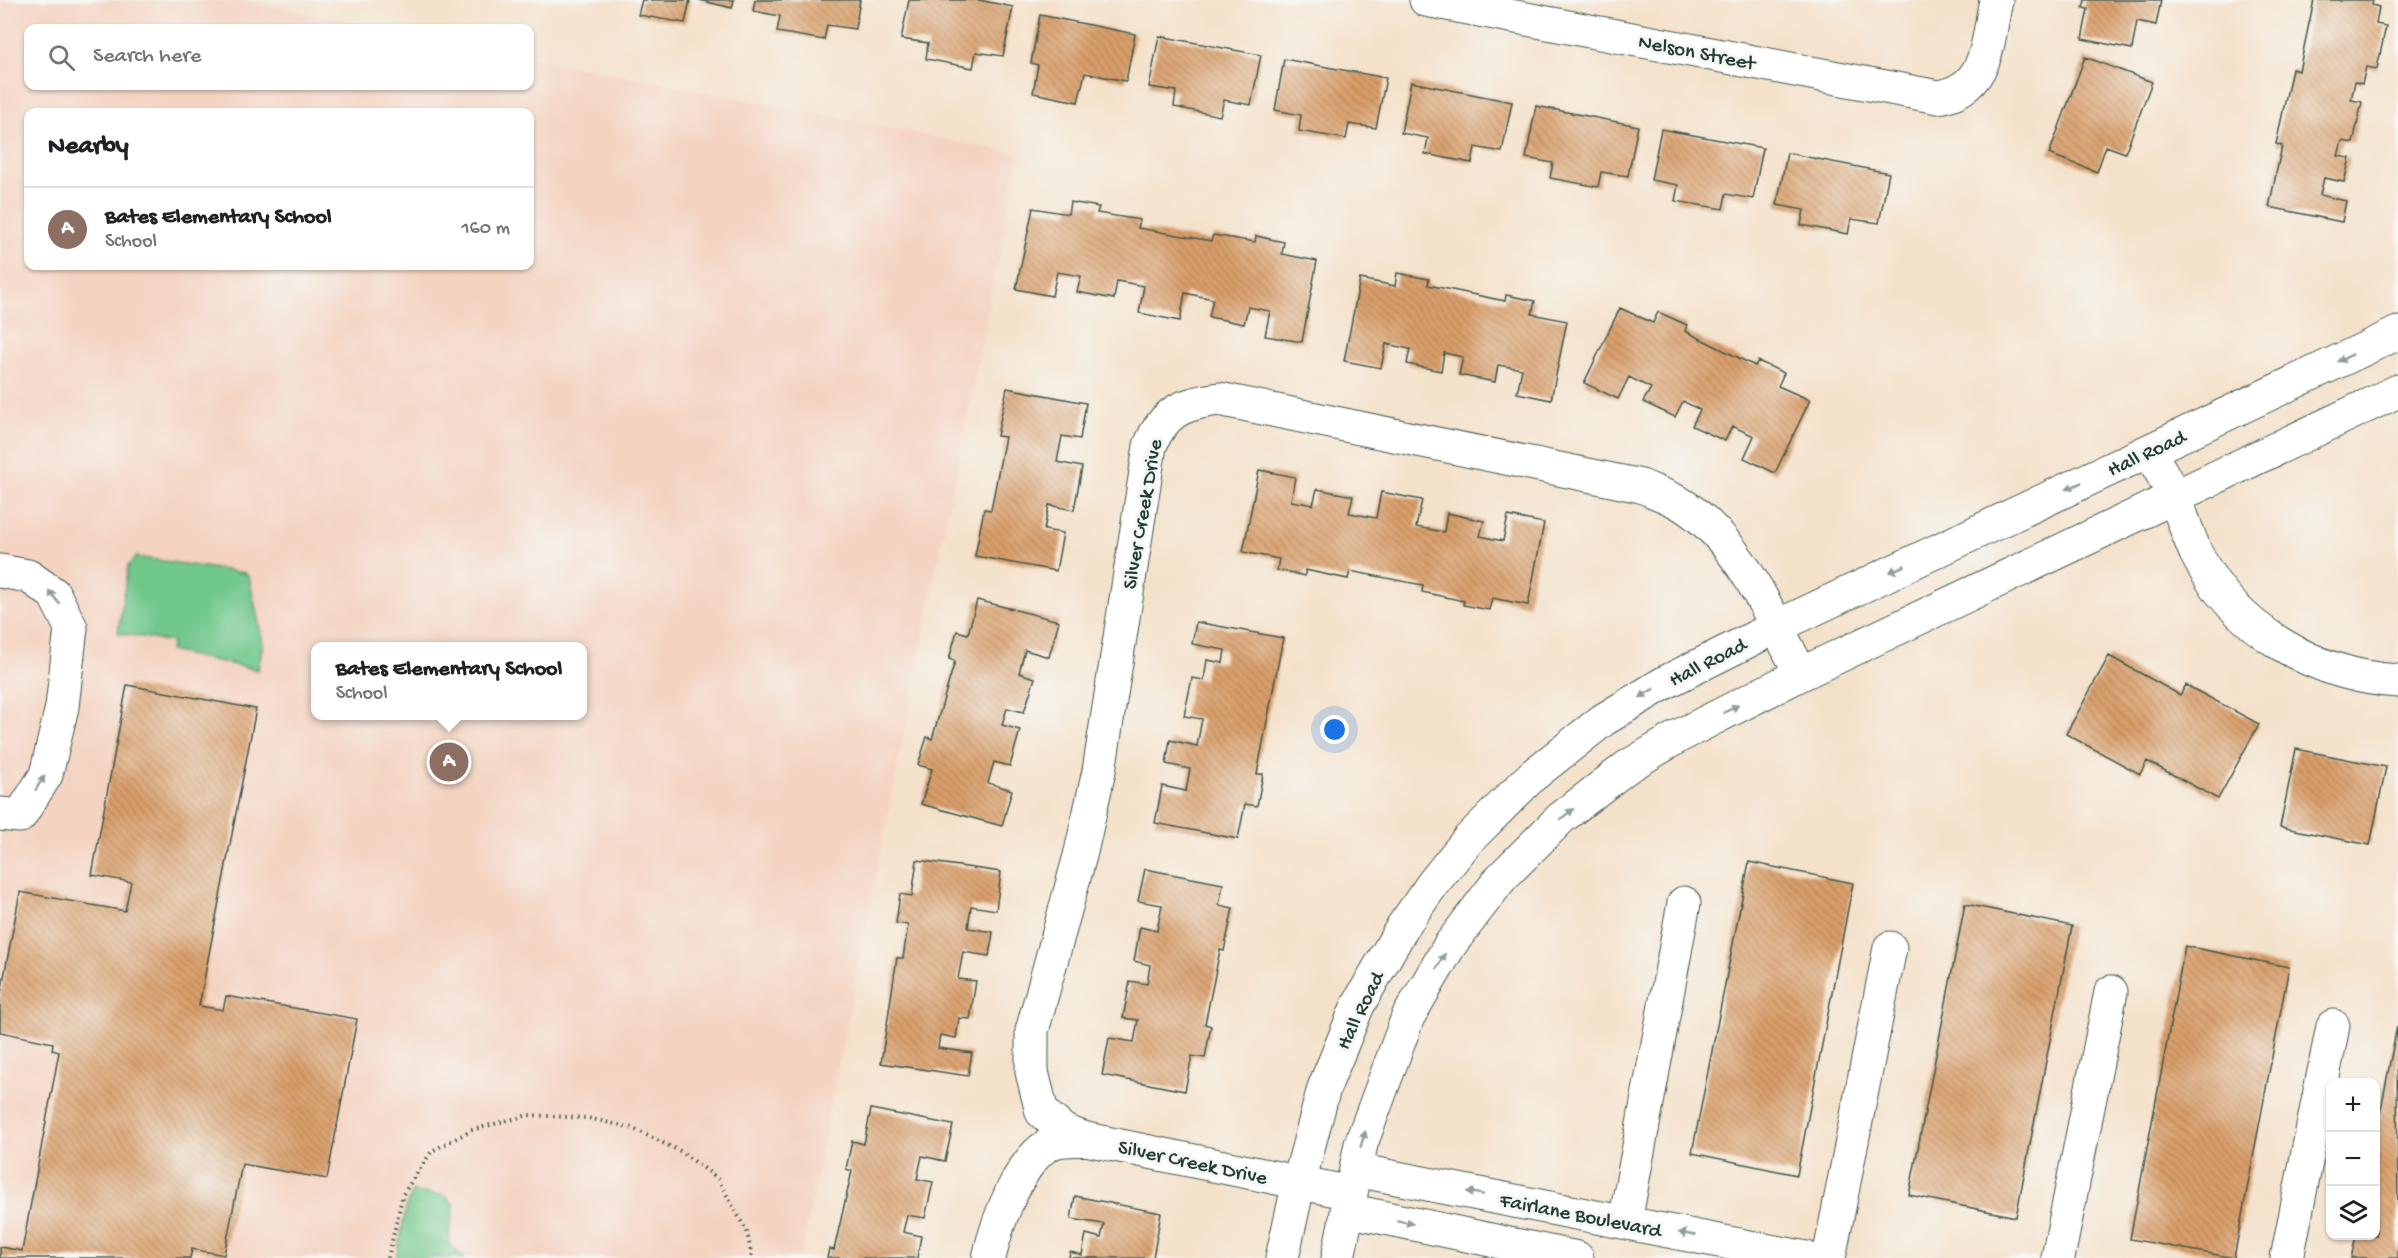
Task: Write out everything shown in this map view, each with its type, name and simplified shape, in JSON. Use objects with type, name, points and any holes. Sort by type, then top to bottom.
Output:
[{"type":"street","name":"Nelson Street","points":[[1426,0],[1938,97],[1953,94],[1966,87],[1976,76],[1983,63],[1996,0]]},
{"type":"street","name":"Hall Road","points":[[1282,1258],[1324,1088],[1358,1005],[1402,926],[1434,882],[1468,840],[1532,776],[1603,720],[1664,683],[1776,627],[2398,333]]},
{"type":"street","points":[[1338,1258],[1362,1144],[1408,1017],[1450,945],[1501,878],[1560,818],[1627,767],[1679,736],[1801,674],[2398,391]]},
{"type":"street","name":"Silver Creek Drive","points":[[1351,1191],[1086,1139],[1064,1131],[1042,1112],[1032,1072],[1032,1031],[1081,852],[1099,771],[1150,446],[1156,430],[1170,414],[1191,403],[1219,399],[1641,486],[1683,505],[1718,534],[1743,565],[1801,674]]},
{"type":"street","points":[[2149,451],[2174,497],[2204,567],[2234,605],[2256,627],[2281,645],[2337,671],[2378,680],[2398,681]]},
{"type":"street","points":[[0,571],[28,576],[54,594],[71,628],[62,707],[46,776],[20,816],[0,814]]},
{"type":"street","points":[[1625,1222],[1684,903]]},
{"type":"street","points":[[1829,1258],[1890,948]]},
{"type":"street","points":[[2058,1258],[2111,992]]},
{"type":"street","points":[[2287,1258],[2333,1026]]},
{"type":"street","name":"Silver Creek Drive","points":[[989,1258],[992,1242],[1008,1198],[1033,1157],[1044,1147],[1058,1141],[1086,1139]]},
{"type":"street","name":"Fairlane Boulevard","points":[[1351,1191],[1625,1222],[1806,1258]]},
{"type":"street","name":"Fairlane Boulevard","points":[[1351,1191],[1577,1258]]},
{"type":"path","points":[[388,1258],[403,1194],[432,1151],[472,1130],[528,1115],[588,1118],[632,1128],[682,1152],[718,1179],[747,1232],[752,1258]]},
{"type":"shaded area","points":[[0,0],[241,0],[364,24],[24,24],[24,90],[534,90],[534,58],[1019,154],[800,1258],[0,1258]]},
{"type":"green space","points":[[136,557],[245,573],[249,577],[263,643],[258,670],[170,651],[172,642],[118,633],[128,566]]},
{"type":"green space","points":[[413,1191],[445,1196],[454,1205],[448,1243],[464,1258],[396,1258],[407,1204]]},
{"type":"building","points":[[642,0],[690,0],[685,23],[638,15]]},
{"type":"building","points":[[699,0],[734,0],[732,8]]},
{"type":"building","points":[[755,0],[860,0],[855,29],[827,25],[824,40],[777,32],[780,16],[753,11]]},
{"type":"building","points":[[909,0],[979,0],[1013,7],[1003,56],[976,52],[973,68],[926,59],[928,43],[901,39]]},
{"type":"building","points":[[2085,0],[2161,0],[2156,25],[2137,21],[2132,49],[2082,39],[2088,9],[2083,8]]},
{"type":"building","points":[[2314,0],[2373,0],[2372,5],[2379,7],[2376,24],[2386,26],[2377,69],[2366,67],[2362,84],[2355,82],[2351,100],[2362,102],[2353,143],[2342,141],[2338,156],[2350,158],[2344,182],[2324,178],[2320,195],[2346,201],[2342,222],[2269,207],[2282,146],[2276,144],[2292,69],[2299,71]]},
{"type":"building","points":[[1040,15],[1135,34],[1126,81],[1085,73],[1078,102],[1033,93],[1038,65],[1031,63]]},
{"type":"building","points":[[1159,36],[1261,55],[1251,105],[1224,100],[1220,116],[1174,107],[1176,91],[1149,87]]},
{"type":"building","points":[[2085,57],[2152,82],[2125,153],[2106,146],[2097,172],[2049,154]]},
{"type":"building","points":[[1284,59],[1386,78],[1376,128],[1349,124],[1346,139],[1299,131],[1301,115],[1275,110]]},
{"type":"building","points":[[1411,82],[1512,102],[1502,152],[1475,147],[1472,163],[1425,154],[1428,138],[1401,133]]},
{"type":"building","points":[[1536,106],[1638,126],[1628,176],[1601,172],[1598,187],[1550,178],[1553,163],[1526,158]]},
{"type":"building","points":[[1661,129],[1763,148],[1753,199],[1726,194],[1723,209],[1675,201],[1678,185],[1651,180]]},
{"type":"building","points":[[1787,153],[1889,173],[1879,223],[1851,219],[1848,234],[1801,225],[1804,210],[1777,205]]},
{"type":"building","points":[[1070,202],[1099,207],[1097,213],[1140,220],[1138,228],[1211,241],[1213,235],[1255,242],[1256,236],[1284,242],[1282,254],[1317,261],[1302,342],[1265,336],[1270,311],[1248,307],[1244,324],[1209,317],[1213,299],[1185,293],[1180,321],[1139,313],[1144,286],[1117,281],[1114,299],[1077,292],[1081,276],[1057,272],[1052,296],[1016,289],[1033,208],[1068,214]]},
{"type":"building","points":[[1397,273],[1429,279],[1428,285],[1505,301],[1506,295],[1535,301],[1532,314],[1567,321],[1551,400],[1517,393],[1522,369],[1498,365],[1495,382],[1459,375],[1463,357],[1444,353],[1441,371],[1407,364],[1410,349],[1386,344],[1381,368],[1344,361],[1360,279],[1395,286]]},
{"type":"building","points":[[1620,308],[1653,323],[1658,312],[1687,325],[1685,331],[1755,366],[1758,361],[1784,373],[1778,386],[1810,400],[1775,473],[1744,458],[1754,436],[1732,426],[1725,441],[1692,426],[1700,410],[1683,401],[1675,417],[1643,402],[1651,388],[1629,377],[1618,399],[1584,383]]},
{"type":"building","points":[[1007,388],[1086,403],[1080,439],[1062,436],[1057,462],[1082,467],[1074,510],[1049,505],[1044,530],[1063,533],[1056,571],[975,556],[984,509],[991,510],[1005,437],[997,436]]},
{"type":"building","points":[[1259,470],[1295,477],[1291,501],[1313,505],[1317,489],[1353,496],[1349,513],[1376,518],[1381,492],[1422,500],[1416,527],[1444,532],[1447,513],[1484,521],[1480,536],[1503,541],[1508,516],[1544,523],[1528,605],[1492,598],[1489,610],[1463,605],[1464,601],[1422,592],[1423,585],[1350,571],[1348,579],[1305,570],[1305,576],[1277,570],[1279,559],[1243,552]]},
{"type":"building","points":[[977,600],[1059,621],[1049,657],[1025,650],[1019,673],[1035,678],[1024,712],[1007,708],[1002,725],[1020,730],[1010,766],[994,762],[988,783],[1012,790],[1002,826],[921,804],[932,769],[918,765],[927,737],[932,739],[955,661],[949,659],[957,631],[968,634]]},
{"type":"building","points":[[1196,622],[1283,638],[1257,774],[1263,774],[1257,806],[1245,804],[1238,839],[1155,823],[1162,786],[1186,791],[1190,769],[1166,764],[1170,740],[1197,746],[1202,719],[1184,716],[1192,678],[1204,680],[1207,660],[1223,663],[1225,650],[1192,644]]},
{"type":"building","points":[[2109,656],[2180,695],[2186,685],[2259,724],[2218,799],[2147,761],[2140,774],[2066,734]]},
{"type":"building","points":[[127,685],[256,709],[199,1006],[223,1010],[226,996],[357,1019],[327,1179],[242,1164],[224,1255],[192,1249],[190,1258],[0,1258],[0,1247],[22,1251],[59,1052],[52,1050],[53,1043],[0,1032],[0,998],[20,892],[125,911],[131,882],[92,875]]},
{"type":"building","points":[[2296,749],[2386,767],[2370,845],[2280,827]]},
{"type":"building","points":[[917,860],[1001,872],[996,910],[971,906],[968,928],[993,932],[989,956],[963,952],[958,979],[976,981],[970,1019],[959,1018],[956,1038],[940,1035],[938,1048],[972,1053],[968,1076],[881,1063],[897,958],[903,958],[908,925],[896,923],[900,894],[912,896]]},
{"type":"building","points":[[1749,862],[1853,883],[1797,1175],[1692,1153]]},
{"type":"building","points":[[1145,869],[1223,884],[1219,905],[1233,908],[1224,951],[1220,950],[1205,1024],[1211,1026],[1205,1058],[1192,1056],[1185,1091],[1102,1075],[1109,1038],[1134,1042],[1138,1020],[1123,1018],[1130,981],[1147,984],[1150,965],[1134,961],[1140,927],[1157,931],[1162,905],[1138,901]]},
{"type":"building","points":[[1965,904],[2072,926],[2016,1217],[1909,1195]]},
{"type":"building","points":[[2185,946],[2289,967],[2234,1258],[2130,1239]]},
{"type":"building","points":[[2397,1026],[2398,1258],[2351,1258],[2355,1240],[2380,1240],[2380,1114]]},
{"type":"building","points":[[871,1109],[953,1125],[945,1161],[922,1156],[917,1179],[933,1182],[925,1218],[907,1215],[903,1232],[921,1236],[917,1258],[827,1258],[829,1249],[834,1250],[852,1171],[846,1169],[852,1141],[864,1144]]},
{"type":"building","points":[[1075,1196],[1161,1213],[1153,1258],[1069,1258],[1070,1252],[1082,1255],[1086,1234],[1101,1238],[1104,1224],[1071,1219]]},
{"type":"place","name":"Bates Elementary School","points":[[449,762]]}]
